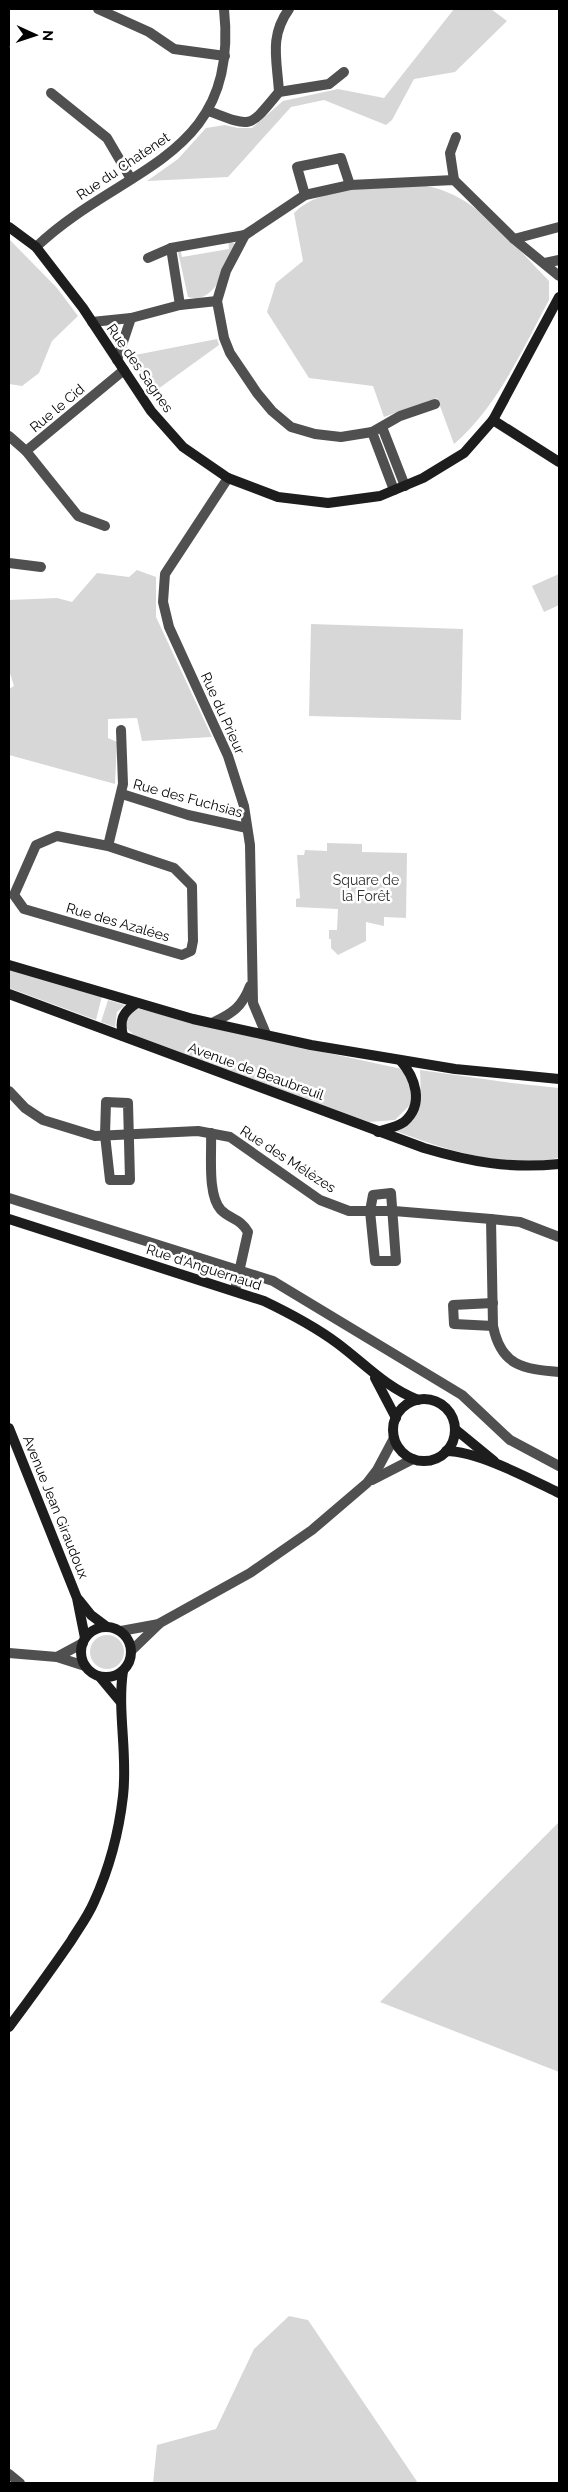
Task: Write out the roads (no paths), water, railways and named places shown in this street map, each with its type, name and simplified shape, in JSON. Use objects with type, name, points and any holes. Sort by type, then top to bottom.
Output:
[{"type":"main road","name":"Rue des Sagnes","points":[[9,227],[36,247],[92,322],[151,411],[183,447],[228,478],[278,498],[328,503],[380,496],[423,478],[464,453],[493,420],[559,297]]},
{"type":"main road","points":[[493,420],[559,462]]},
{"type":"main road","name":"Avenue de Beaubreuil","points":[[9,965],[212,1023],[400,1060],[518,1077],[559,1079]]},
{"type":"main road","name":"Avenue de Beaubreuil","points":[[9,994],[378,1132],[467,1161],[517,1166],[559,1164]]},
{"type":"main road","points":[[123,1036],[121,1020],[125,1010],[137,1003]]},
{"type":"main road","points":[[378,1132],[404,1122],[415,1106],[417,1088],[400,1060]]},
{"type":"main road","name":"Rue d'Anguernaud","points":[[9,1219],[234,1290],[295,1316],[336,1342],[373,1375],[404,1395],[418,1400],[432,1400],[441,1404],[453,1419],[455,1428],[501,1466]]},
{"type":"main road","name":"Rue d'Anguernaud","points":[[373,1375],[396,1418]]},
{"type":"main road","points":[[418,1400],[405,1405],[396,1418],[393,1432],[401,1451],[413,1459],[429,1461],[446,1451],[451,1444],[455,1428]]},
{"type":"main road","name":"Avenue Jean Giraudoux","points":[[9,1428],[77,1598],[84,1640]]},
{"type":"main road","name":"Rue d'Anguernaud","points":[[446,1451],[465,1454],[501,1466],[559,1493]]},
{"type":"main road","name":"Avenue Jean Giraudoux","points":[[77,1598],[91,1615],[107,1627]]},
{"type":"main road","points":[[100,1676],[108,1677],[123,1671],[128,1665],[132,1651],[121,1631],[107,1627],[95,1630],[84,1640],[82,1657],[85,1666],[100,1676],[120,1701]]},
{"type":"main road","points":[[9,2027],[46,1978],[88,1915],[113,1846],[123,1795],[124,1753],[120,1701],[123,1671]]},
{"type":"street","points":[[98,9],[112,12],[149,32],[174,49],[225,56]]},
{"type":"street","name":"Rue du Chatenet","points":[[36,247],[69,218],[169,154],[190,136],[209,111],[217,90],[225,56],[227,36],[224,9]]},
{"type":"street","points":[[279,92],[276,34],[279,22],[289,9]]},
{"type":"street","points":[[209,111],[241,123],[255,120],[279,92],[329,84],[344,72]]},
{"type":"street","points":[[51,93],[107,138],[131,179]]},
{"type":"street","points":[[456,137],[450,153],[454,180],[514,239],[559,276]]},
{"type":"street","points":[[306,195],[297,167],[341,158],[350,185]]},
{"type":"street","points":[[148,258],[171,248],[245,235],[306,195],[350,185],[454,180]]},
{"type":"street","points":[[514,239],[559,227]]},
{"type":"street","points":[[245,235],[226,271],[217,301],[224,338],[230,353],[272,411],[291,427],[315,434],[340,437],[372,432],[400,416],[435,404]]},
{"type":"street","points":[[171,248],[180,305]]},
{"type":"street","points":[[545,263],[559,260]]},
{"type":"street","points":[[92,322],[131,318],[180,305],[217,301]]},
{"type":"street","points":[[118,360],[131,318]]},
{"type":"street","name":"Rue le Cid","points":[[9,436],[26,451],[124,370]]},
{"type":"street","points":[[382,427],[405,486]]},
{"type":"street","points":[[372,432],[394,490]]},
{"type":"street","points":[[26,451],[78,516],[105,526]]},
{"type":"street","name":"Rue du Prieur","points":[[228,478],[165,574],[163,602],[169,627],[234,774],[247,828],[250,844],[253,1003],[266,1034]]},
{"type":"street","points":[[9,563],[41,567]]},
{"type":"street","points":[[108,846],[122,794],[121,730]]},
{"type":"street","name":"Rue des Fuchsias","points":[[122,794],[197,817],[247,828]]},
{"type":"street","name":"Rue des Azalées","points":[[57,836],[108,846],[174,868],[192,886],[193,941],[191,951],[182,955],[24,909],[14,895],[36,845],[57,836]]},
{"type":"street","name":"Rue du Prieur","points":[[212,1023],[234,1011],[244,1001],[252,980]]},
{"type":"street","name":"Rue des Mélèzes","points":[[9,1092],[25,1108],[43,1120],[95,1136],[198,1131],[230,1137],[320,1200],[349,1211],[394,1211],[491,1218],[520,1222],[559,1237]]},
{"type":"street","points":[[106,1102],[128,1103],[130,1134],[130,1180],[110,1180],[105,1135],[106,1102]]},
{"type":"street","points":[[211,1133],[213,1199],[220,1209],[243,1224],[248,1232],[240,1272],[234,1290]]},
{"type":"street","points":[[392,1193],[394,1211],[396,1260],[375,1261],[370,1211],[373,1194],[392,1193]]},
{"type":"street","points":[[9,1198],[273,1281],[462,1395],[510,1440],[559,1466]]},
{"type":"street","points":[[491,1218],[493,1326],[496,1340],[508,1360],[531,1370],[559,1372]]},
{"type":"street","points":[[493,1302],[453,1305],[454,1324],[493,1326]]},
{"type":"street","points":[[367,1483],[377,1470],[394,1438]]},
{"type":"street","points":[[121,1631],[160,1623],[210,1597],[257,1568],[312,1530],[367,1483],[402,1462],[413,1459]]},
{"type":"street","points":[[132,1651],[160,1623]]},
{"type":"street","points":[[57,1657],[84,1640]]},
{"type":"street","points":[[9,1653],[57,1657],[85,1666]]},
{"type":"street","points":[[9,2474],[20,2483]]},
{"type":"park label","name":"Square de la Forêt","points":[[366,888]]}]
